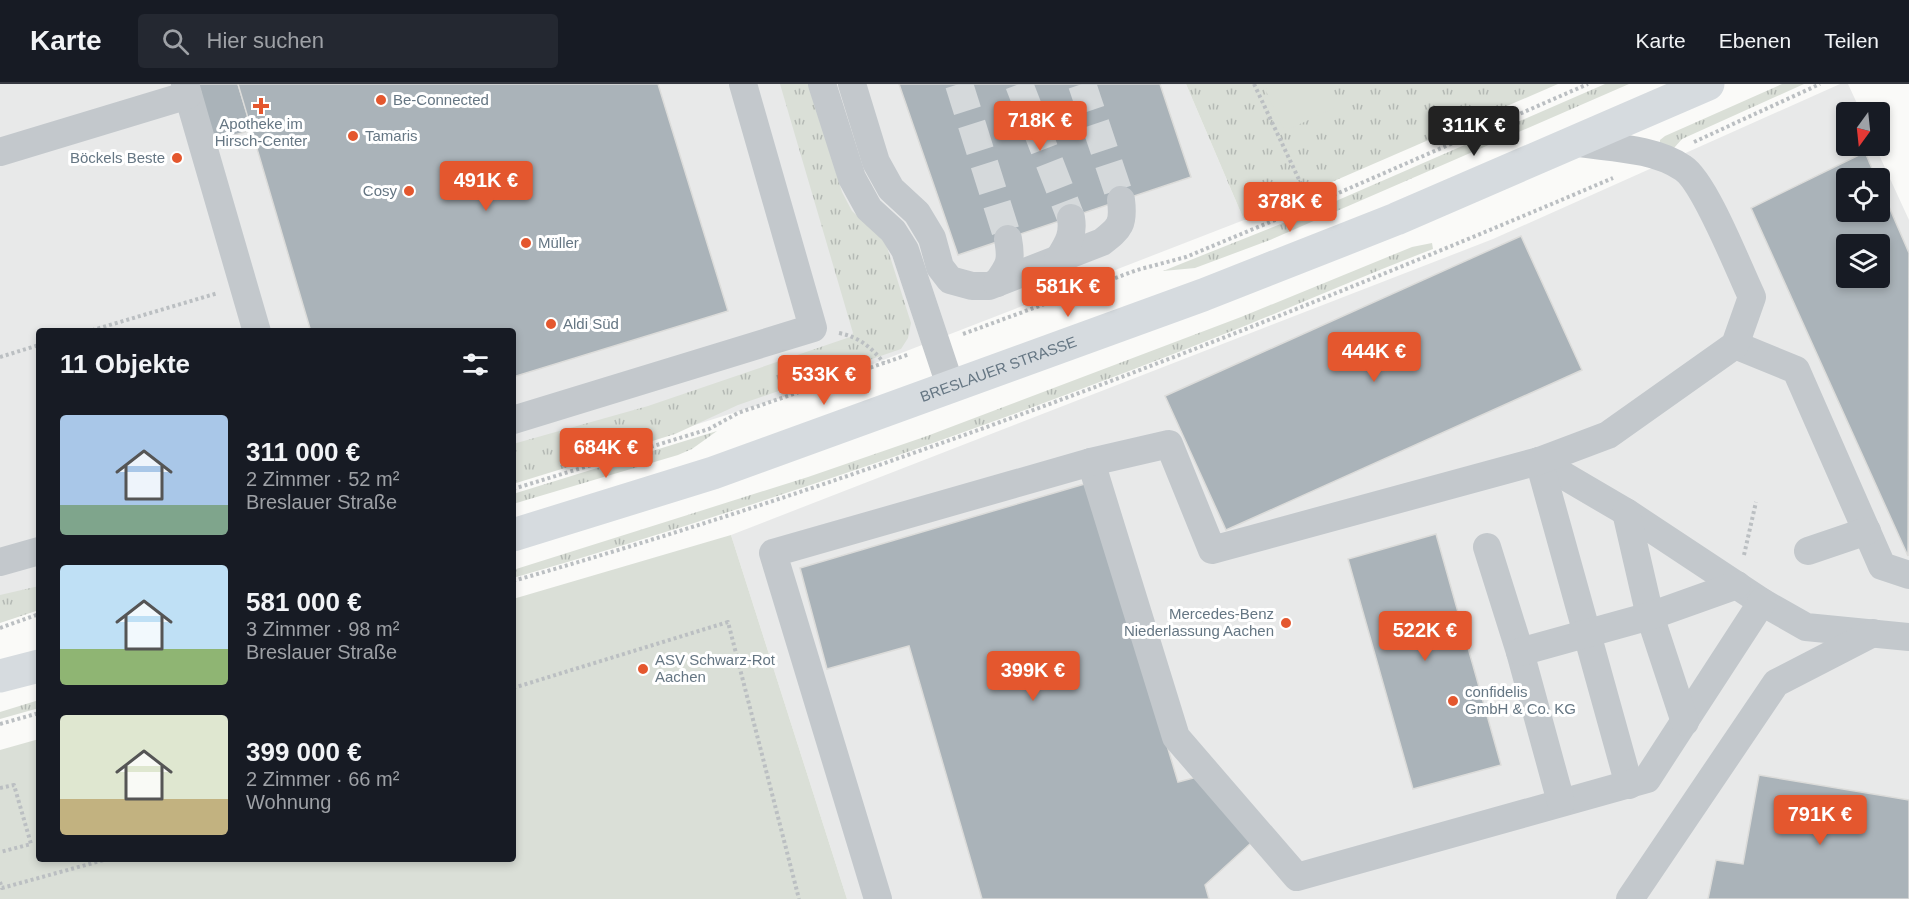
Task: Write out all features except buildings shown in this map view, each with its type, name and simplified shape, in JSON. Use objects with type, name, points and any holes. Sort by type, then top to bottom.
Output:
[{"type":"main road","name":"BRESLAUER STRASSE","points":[[516,533],[713,473],[1203,295],[1396,219],[1708,84]]},
{"type":"main road","points":[[0,676],[36,667]]},
{"type":"street","points":[[516,419],[813,328],[743,84]]},
{"type":"street","points":[[822,84],[852,178],[869,209],[893,231],[905,250],[951,388]]},
{"type":"street","points":[[852,84],[876,162],[891,189],[917,213],[932,238],[940,267],[950,280],[972,286],[989,286],[1102,242],[1117,230],[1123,218],[1121,200]]},
{"type":"street","points":[[0,152],[187,90],[256,328]]},
{"type":"street","points":[[878,899],[773,553],[1091,462],[1168,444],[1212,550],[1539,461],[1608,435],[1736,345],[1752,297],[1706,198],[1689,172],[1662,157],[1572,142]]},
{"type":"street","points":[[1058,260],[1071,240],[1073,230],[1071,218]]},
{"type":"street","points":[[997,283],[1009,267],[1011,255],[1008,238]]},
{"type":"street","points":[[1736,345],[1796,370],[1882,566],[1909,575]]},
{"type":"street","points":[[1539,461],[1626,512],[1762,602],[1806,627],[1909,637]]},
{"type":"street","points":[[1539,461],[1629,785]]},
{"type":"street","points":[[1091,462],[1176,738],[1297,877],[1647,779],[1762,602]]},
{"type":"street","points":[[1626,512],[1650,616],[1685,722]]},
{"type":"street","points":[[1808,551],[1867,531]]},
{"type":"street","points":[[1487,547],[1520,652],[1561,802]]},
{"type":"street","points":[[0,562],[36,552]]},
{"type":"street","points":[[1520,652],[1650,616],[1737,585]]},
{"type":"street","points":[[1630,899],[1776,683],[1873,633]]},
{"type":"path","points":[[1254,84],[1311,205]]},
{"type":"path","points":[[516,488],[709,429],[738,413],[884,363],[1137,270],[1186,257],[1588,84]]},
{"type":"path","points":[[1662,157],[1820,84]]},
{"type":"path","points":[[516,580],[737,513],[933,446],[1137,371],[1619,175]]},
{"type":"path","points":[[99,328],[243,285]]},
{"type":"path","points":[[813,328],[853,335],[873,349],[884,363]]},
{"type":"path","points":[[0,357],[36,346]]},
{"type":"path","points":[[1737,585],[1756,502]]},
{"type":"path","points":[[0,628],[36,615]]},
{"type":"path","points":[[516,687],[728,622],[799,899]]},
{"type":"path","points":[[0,724],[36,713]]},
{"type":"path","points":[[0,788],[14,785],[31,844],[0,852]]},
{"type":"path","points":[[0,882],[1,889],[97,862]]},
{"type":"shaded area","points":[[0,84],[1186,84],[1244,220],[806,390],[516,481],[516,328],[36,328],[36,608],[0,617]]},
{"type":"shaded area","points":[[1840,84],[1848,84],[1856,102],[1836,102],[1836,156],[1880,156],[1885,168],[1836,168],[1836,222],[1890,222],[1890,179],[1909,220],[1909,899],[847,899],[731,535],[1493,239]]},
{"type":"green space","points":[[780,84],[810,84],[842,192],[852,211],[883,240],[887,247],[911,323],[908,338],[901,349],[738,405],[675,434],[516,483],[516,443],[648,406],[850,337],[853,333]]},
{"type":"green space","points":[[1186,84],[1558,84],[1244,220]]},
{"type":"green space","points":[[1276,84],[1322,84],[1334,108],[1285,131],[1265,89]]},
{"type":"green space","points":[[1605,84],[1629,84],[1270,240],[1195,268],[1163,271],[1313,211]]},
{"type":"green space","points":[[1782,84],[1804,84],[1682,139],[1674,148],[1660,144],[1660,140],[1665,136]]},
{"type":"green space","points":[[1432,243],[1433,249],[1247,325],[974,428],[791,492],[516,577],[516,569],[808,477],[927,436],[1241,317],[1412,247]]},
{"type":"green space","points":[[717,431],[692,449],[678,455],[516,503],[516,493]]},
{"type":"green space","name":"ASV Schwarz-Rot Aachen","points":[[731,535],[847,899],[0,899],[0,750],[36,740],[36,862],[516,862],[516,598]]},
{"type":"green space","points":[[36,587],[36,611],[0,623],[0,595]]},
{"type":"green space","points":[[36,701],[36,709],[0,719],[0,712]]},
{"type":"tunnel","points":[[959,84],[1008,239]]},
{"type":"tunnel","points":[[1019,84],[1071,218]]},
{"type":"tunnel","points":[[1082,84],[1121,200]]},
{"type":"place","name":"Be-Connected","points":[[381,100]]},
{"type":"place","name":"Apotheke im Hirsch-Center","points":[[261,106]]},
{"type":"place","name":"Tamaris","points":[[353,136]]},
{"type":"place","name":"Böckels Beste","points":[[177,158]]},
{"type":"place","name":"Cosy","points":[[409,191]]},
{"type":"place","name":"Müller","points":[[526,243]]},
{"type":"place","name":"Aldi Süd","points":[[551,324]]},
{"type":"place","name":"Mercedes-Benz Niederlassung Aachen","points":[[1286,623]]},
{"type":"place","name":"ASV Schwarz-Rot Aachen","points":[[643,669]]},
{"type":"place","name":"confidelis GmbH & Co. KG","points":[[1453,701]]}]
